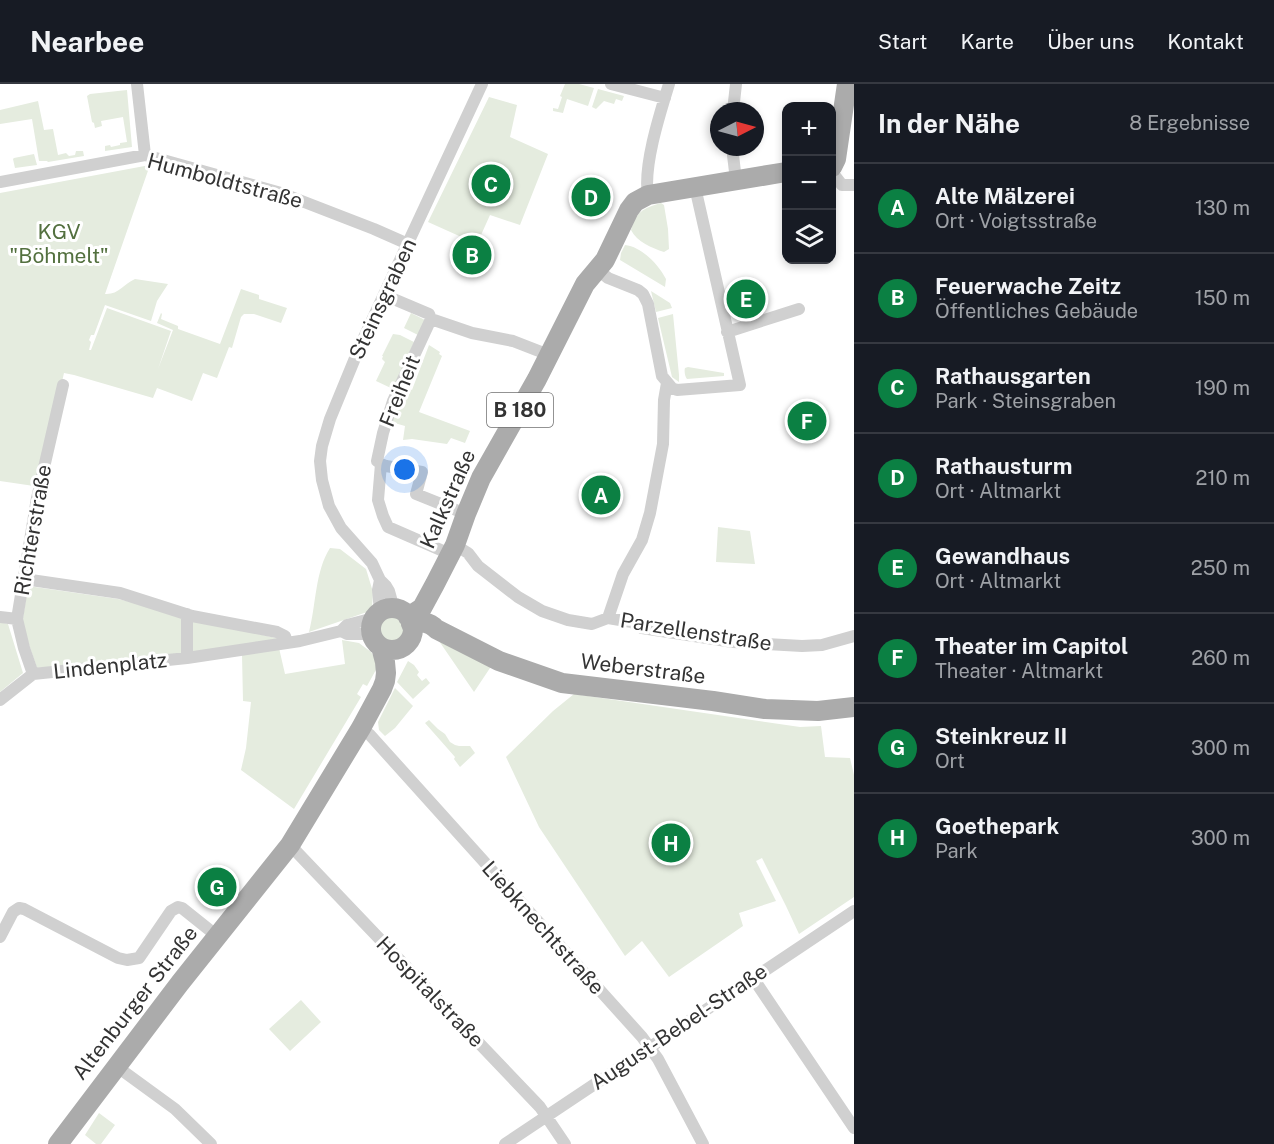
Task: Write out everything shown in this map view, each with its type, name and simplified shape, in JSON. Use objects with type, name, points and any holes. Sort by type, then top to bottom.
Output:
[{"type":"main road","points":[[836,159],[851,84]]},
{"type":"main road","points":[[646,196],[782,173]]},
{"type":"main road","name":"B 180","points":[[598,270],[612,248],[629,210],[635,202],[646,196]]},
{"type":"main road","name":"Kalkstraße","points":[[393,627],[422,608],[452,550],[481,478],[537,379],[585,284],[598,270]]},
{"type":"main road","name":"Weberstraße","points":[[393,627],[420,622],[429,623],[436,629],[499,661],[562,683],[765,709],[818,711],[854,706]]},
{"type":"main road","name":"Altenburger Straße","points":[[58,1144],[116,1066],[290,845],[361,728],[385,681],[393,627]]},
{"type":"street","points":[[137,84],[145,155]]},
{"type":"street","name":"Steinsgraben","points":[[393,627],[389,591],[380,580],[372,563],[336,521],[329,506],[320,461],[324,436],[345,382],[384,295],[482,84]]},
{"type":"street","points":[[611,84],[665,98]]},
{"type":"street","points":[[646,196],[649,166],[669,84]]},
{"type":"street","points":[[734,102],[736,84]]},
{"type":"street","name":"Humboldtstraße","points":[[0,182],[145,155],[281,193],[408,244]]},
{"type":"street","points":[[733,156],[736,180]]},
{"type":"street","points":[[836,178],[842,185],[854,185]]},
{"type":"street","points":[[598,270],[608,278],[643,294],[648,304],[662,376],[667,384],[677,390],[740,385],[695,187]]},
{"type":"street","points":[[384,295],[429,314],[431,319],[466,332],[513,341],[549,355]]},
{"type":"street","points":[[727,332],[799,309]]},
{"type":"street","name":"Freiheit","points":[[431,319],[393,401],[377,454],[377,461],[381,464],[378,500],[388,527],[452,550],[468,553],[478,566],[518,597],[542,611],[568,620],[592,624],[608,618]]},
{"type":"street","points":[[608,618],[623,574],[642,540],[651,513],[663,444],[664,399],[667,384]]},
{"type":"street","name":"Richterstraße","points":[[33,674],[17,619],[36,498],[63,385]]},
{"type":"street","points":[[381,464],[422,472],[416,494],[465,514]]},
{"type":"street","points":[[24,579],[120,593],[187,614],[277,632],[294,642]]},
{"type":"street","name":"Lindenplatz","points":[[187,614],[187,658]]},
{"type":"street","points":[[0,616],[17,619]]},
{"type":"street","name":"Parzellenstraße","points":[[608,618],[632,622],[642,628],[733,642],[802,646],[822,645],[854,636]]},
{"type":"street","name":"Lindenplatz","points":[[33,674],[187,658],[294,642],[341,631],[347,625],[393,627]]},
{"type":"street","points":[[0,699],[33,674]]},
{"type":"street","name":"Liebknechtstraße","points":[[361,728],[650,1047],[703,1144]]},
{"type":"street","name":"Hospitalstraße","points":[[290,845],[547,1115],[565,1144]]},
{"type":"street","points":[[0,937],[13,912],[17,909],[24,909],[118,958],[127,960],[139,958],[171,911],[178,907],[217,936]]},
{"type":"street","name":"August-Bebel-Straße","points":[[505,1144],[854,911]]},
{"type":"street","points":[[753,978],[854,1128]]},
{"type":"street","points":[[116,1066],[175,1109],[211,1144]]},
{"type":"green space","points":[[565,84],[579,84],[594,88],[588,106],[567,99],[563,113],[553,111],[553,108],[558,109]]},
{"type":"green space","points":[[598,89],[624,96],[622,101],[616,99],[614,104],[604,101],[596,109],[592,107]]},
{"type":"green space","points":[[127,90],[132,147],[105,151],[105,146],[110,145],[111,147],[127,142],[123,117],[101,121],[102,126],[95,128],[87,96]]},
{"type":"green space","points":[[489,97],[517,105],[510,137],[548,154],[520,225],[490,215],[477,244],[428,222]]},
{"type":"green space","points":[[38,101],[44,130],[53,129],[58,155],[66,153],[69,156],[75,155],[76,151],[83,151],[84,156],[48,162],[39,161],[32,119],[0,124],[0,110]]},
{"type":"green space","points":[[34,154],[37,165],[15,168],[14,158]]},
{"type":"green space","name":"KGV \"Böhmelt\"","points":[[150,165],[105,294],[117,291],[135,279],[168,284],[157,301],[151,321],[105,305],[94,335],[91,335],[89,340],[91,342],[89,350],[91,350],[107,308],[171,331],[158,369],[173,330],[157,323],[161,313],[161,319],[178,326],[178,329],[220,344],[241,289],[259,295],[259,299],[287,308],[281,323],[254,314],[244,314],[241,317],[232,348],[229,347],[217,378],[203,373],[192,401],[157,388],[153,398],[64,373],[51,430],[34,486],[0,481],[0,193]]},
{"type":"green space","points":[[661,203],[664,205],[668,229],[669,249],[664,252],[641,241],[631,230],[641,212]]},
{"type":"green space","points":[[625,245],[637,249],[654,262],[666,279],[665,287],[620,260]]},
{"type":"green space","points":[[651,291],[670,303],[672,308],[656,312]]},
{"type":"green space","points":[[411,313],[425,320],[418,335],[404,328]]},
{"type":"green space","points":[[673,314],[679,382],[672,377],[658,318]]},
{"type":"green space","points":[[393,334],[414,342],[393,389],[376,381],[385,362],[382,356]]},
{"type":"green space","points":[[429,345],[442,356],[419,412],[470,431],[465,443],[451,438],[447,444],[412,439],[403,440],[405,426],[391,422],[404,386],[412,390]]},
{"type":"green space","points":[[685,368],[724,373],[724,376],[687,379]]},
{"type":"green space","points":[[718,527],[750,531],[755,564],[716,562]]},
{"type":"green space","points":[[330,548],[340,549],[366,569],[373,592],[372,608],[367,612],[309,632],[321,567]]},
{"type":"green space","points":[[28,586],[118,599],[184,615],[184,654],[37,668],[22,624]]},
{"type":"green space","points":[[392,615],[402,619],[406,629],[402,639],[392,643],[382,639],[378,629],[382,619]]},
{"type":"green space","points":[[190,618],[280,639],[191,652]]},
{"type":"green space","points":[[0,622],[8,624],[23,673],[0,692]]},
{"type":"green space","points":[[342,640],[359,643],[371,652],[376,660],[377,668],[367,686],[363,684],[357,694],[361,697],[294,809],[241,770],[251,702],[243,701],[242,655],[279,648],[285,674],[345,664]]},
{"type":"green space","points":[[439,641],[492,665],[474,692]]},
{"type":"green space","points":[[408,661],[419,672],[417,675],[422,681],[426,678],[430,683],[413,699],[397,682]]},
{"type":"green space","points":[[395,688],[413,706],[395,728],[385,736],[379,730],[378,722]]},
{"type":"green space","points":[[574,694],[800,727],[821,726],[825,757],[850,758],[854,775],[854,897],[799,934],[762,858],[756,861],[776,901],[739,913],[743,926],[669,977],[642,941],[625,956],[539,827],[506,757],[553,711]]},
{"type":"green space","points":[[429,720],[445,734],[450,742],[459,746],[470,746],[475,753],[460,767],[455,757],[425,723]]},
{"type":"green space","points":[[301,1000],[321,1022],[290,1051],[269,1029]]},
{"type":"green space","points":[[99,1113],[115,1125],[101,1144],[96,1144],[85,1135]]},
{"type":"place","name":"Rathausgarten","points":[[491,184]]},
{"type":"place","name":"Rathausturm","points":[[591,197]]},
{"type":"place","name":"Feuerwache Zeitz","points":[[472,255]]},
{"type":"place","name":"Gewandhaus","points":[[746,299]]},
{"type":"place","name":"Theater im Capitol","points":[[807,421]]},
{"type":"place","name":"Alte Mälzerei","points":[[601,495]]},
{"type":"place","name":"Goethepark","points":[[671,843]]},
{"type":"place","name":"Steinkreuz II","points":[[217,887]]}]
